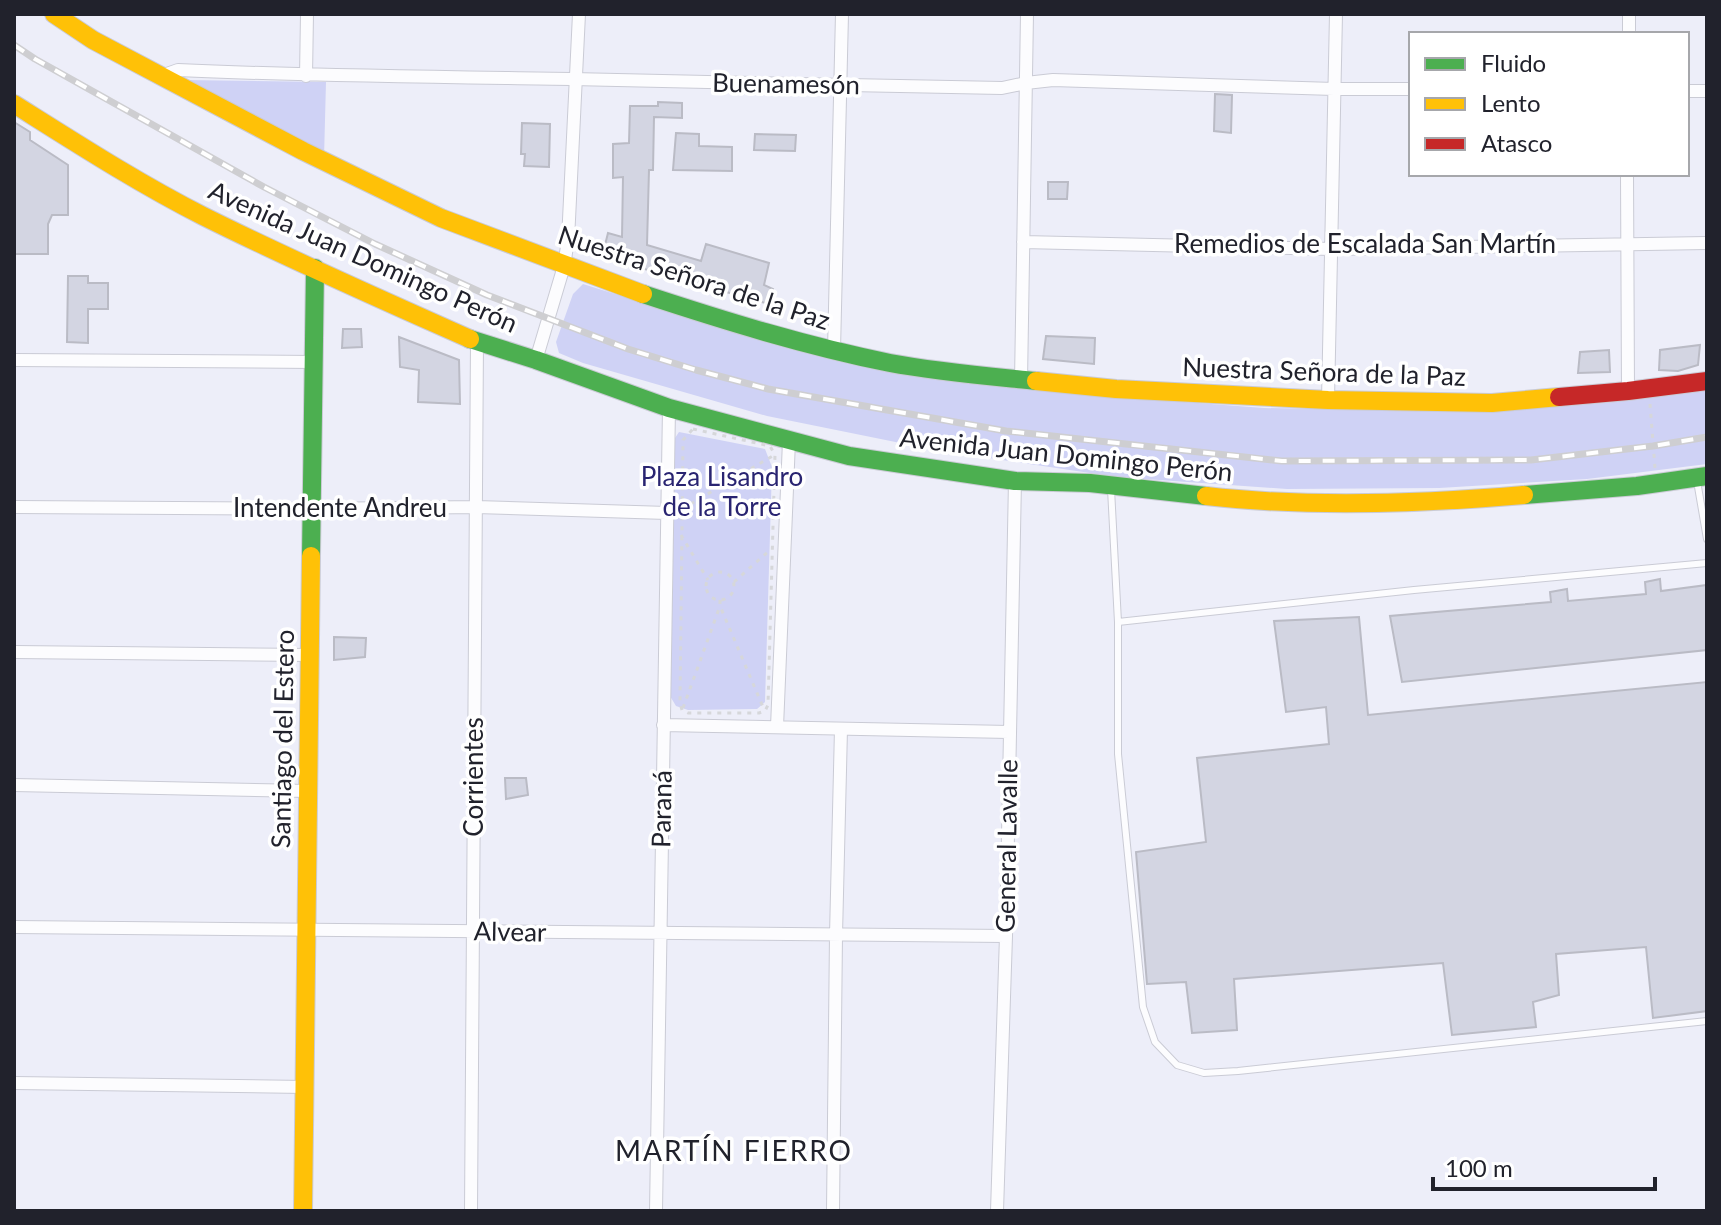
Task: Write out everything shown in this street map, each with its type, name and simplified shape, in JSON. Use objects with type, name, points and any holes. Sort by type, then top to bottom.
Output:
[{"type":"street","name":"Nuestra Señora de la Paz","points":[[54,14],[93,40],[303,151],[441,218],[633,291],[744,327],[891,363],[1021,381],[1159,392],[1328,400],[1492,403],[1707,381]]},
{"type":"street","points":[[306,76],[307,14]]},
{"type":"street","points":[[536,360],[564,266],[568,240],[579,14]]},
{"type":"street","points":[[834,350],[842,14]]},
{"type":"street","points":[[1021,381],[1027,14]]},
{"type":"street","points":[[1328,400],[1336,14]]},
{"type":"street","name":"Buenamesón","points":[[161,76],[178,70],[306,76],[840,86],[1002,88],[1053,80],[1409,89]]},
{"type":"street","name":"Avenida Juan Domingo Perón","points":[[14,104],[98,157],[201,215],[477,342],[788,447],[1015,481],[1111,485],[1229,499],[1345,504],[1478,499],[1702,477]]},
{"type":"street","points":[[1627,176],[1628,391]]},
{"type":"street","name":"Remedios de Escalada San Martín","points":[[1023,242],[1331,249],[1707,243]]},
{"type":"street","name":"Santiago del Estero","points":[[303,1211],[315,268]]},
{"type":"street","name":"Corrientes","points":[[471,1211],[477,342]]},
{"type":"street","points":[[14,360],[315,362]]},
{"type":"street","name":"Paraná","points":[[656,1211],[660,933],[669,725],[669,408]]},
{"type":"street","points":[[777,727],[788,447]]},
{"type":"street","name":"General Lavalle","points":[[997,1211],[1015,481]]},
{"type":"street","name":"Intendente Andreu","points":[[14,507],[476,507],[667,513]]},
{"type":"street","points":[[14,652],[310,655]]},
{"type":"street","points":[[669,725],[1009,732]]},
{"type":"street","points":[[833,1211],[841,729]]},
{"type":"street","points":[[14,785],[308,791]]},
{"type":"street","name":"Alvear","points":[[14,927],[1006,936]]},
{"type":"street","points":[[14,1083],[305,1087]]},
{"type":"lane","points":[[1702,477],[1707,539]]},
{"type":"lane","points":[[1111,485],[1118,622],[1118,754],[1143,1007],[1155,1042],[1177,1065],[1204,1073],[1227,1072],[1707,1021]]},
{"type":"lane","points":[[1118,622],[1707,563]]},
{"type":"path","points":[[1649,388],[1656,483]]},
{"type":"path","points":[[682,710],[683,440]]},
{"type":"path","points":[[682,509],[788,447]]},
{"type":"path","points":[[681,535],[708,580],[707,591],[714,599],[725,600],[733,593],[731,577],[721,572],[708,580]]},
{"type":"path","points":[[734,582],[785,538]]},
{"type":"path","points":[[669,725],[682,710],[720,600]]},
{"type":"path","points":[[720,606],[765,711],[777,727]]},
{"type":"green space","points":[[184,80],[326,82],[324,158]]},
{"type":"green space","points":[[583,284],[769,342],[1065,393],[1264,408],[1428,411],[1605,403],[1707,389],[1707,464],[1587,479],[1439,488],[1287,489],[1117,477],[935,450],[767,416],[583,363],[559,353],[556,342],[573,294]]},
{"type":"green space","name":"Plaza Lisandro de la Torre","points":[[679,432],[765,449],[772,467],[765,702],[757,709],[688,710],[676,706],[670,696],[673,441]]},
{"type":"building","points":[[1215,94],[1232,95],[1231,133],[1214,131]]},
{"type":"building","points":[[658,102],[682,103],[682,118],[654,117],[647,245],[701,261],[706,244],[769,263],[764,285],[773,289],[769,304],[602,257],[608,233],[622,237],[623,177],[613,178],[613,144],[629,143],[630,106],[658,106]]},
{"type":"building","points":[[14,122],[30,132],[30,140],[68,165],[68,215],[52,215],[48,224],[48,254],[14,254]]},
{"type":"building","points":[[522,123],[550,124],[549,167],[524,166],[525,154],[521,154]]},
{"type":"building","points":[[676,133],[699,134],[699,146],[732,147],[732,171],[673,170]]},
{"type":"building","points":[[755,134],[796,135],[795,151],[754,150]]},
{"type":"building","points":[[1048,182],[1068,182],[1067,199],[1048,199]]},
{"type":"building","points":[[68,276],[88,276],[88,283],[108,283],[108,309],[88,309],[88,343],[67,342]]},
{"type":"building","points":[[343,329],[361,329],[362,347],[342,348]]},
{"type":"building","points":[[1046,336],[1095,338],[1094,364],[1043,359]]},
{"type":"building","points":[[399,337],[459,360],[460,404],[418,402],[419,370],[400,367]]},
{"type":"building","points":[[1700,345],[1698,365],[1678,371],[1659,370],[1660,350]]},
{"type":"building","points":[[1609,350],[1610,372],[1578,373],[1580,352]]},
{"type":"building","points":[[1660,579],[1661,591],[1707,585],[1707,650],[1402,682],[1390,616],[1551,602],[1550,592],[1567,589],[1568,601],[1646,594],[1645,582]]},
{"type":"building","points":[[1359,617],[1368,715],[1707,682],[1707,1011],[1653,1018],[1646,947],[1556,954],[1559,995],[1533,1002],[1536,1027],[1452,1035],[1443,963],[1234,979],[1237,1030],[1192,1033],[1186,982],[1147,984],[1136,852],[1206,842],[1197,758],[1329,744],[1326,707],[1286,712],[1274,621]]},
{"type":"building","points":[[334,637],[366,638],[365,657],[334,660]]},
{"type":"building","points":[[505,778],[526,778],[528,795],[506,799]]},
{"type":"railway","points":[[14,45],[264,187],[375,244],[487,295],[628,349],[768,389],[1006,431],[1282,461],[1531,460],[1707,437]]},
{"type":"traffic: fast","points":[[311,556],[315,268]]},
{"type":"traffic: fast","points":[[643,294],[766,332],[890,363],[1036,381]]},
{"type":"traffic: fast","points":[[470,339],[669,408],[849,456],[1015,481],[1090,483],[1206,496]]},
{"type":"traffic: fast","points":[[1524,495],[1637,486],[1707,476]]},
{"type":"traffic: slow","points":[[54,14],[93,40],[303,151],[441,218],[643,294]]},
{"type":"traffic: slow","points":[[14,104],[203,216],[470,339]]},
{"type":"traffic: slow","points":[[1036,381],[1116,389],[1328,400],[1492,403],[1559,397]]},
{"type":"traffic: slow","points":[[1206,496],[1285,502],[1365,503],[1524,495]]},
{"type":"traffic: slow","points":[[303,1211],[311,556]]},
{"type":"traffic: jam","points":[[1559,397],[1707,381]]},
{"type":"district","name":"MARTÍN FIERRO","points":[[734,1151]]}]
